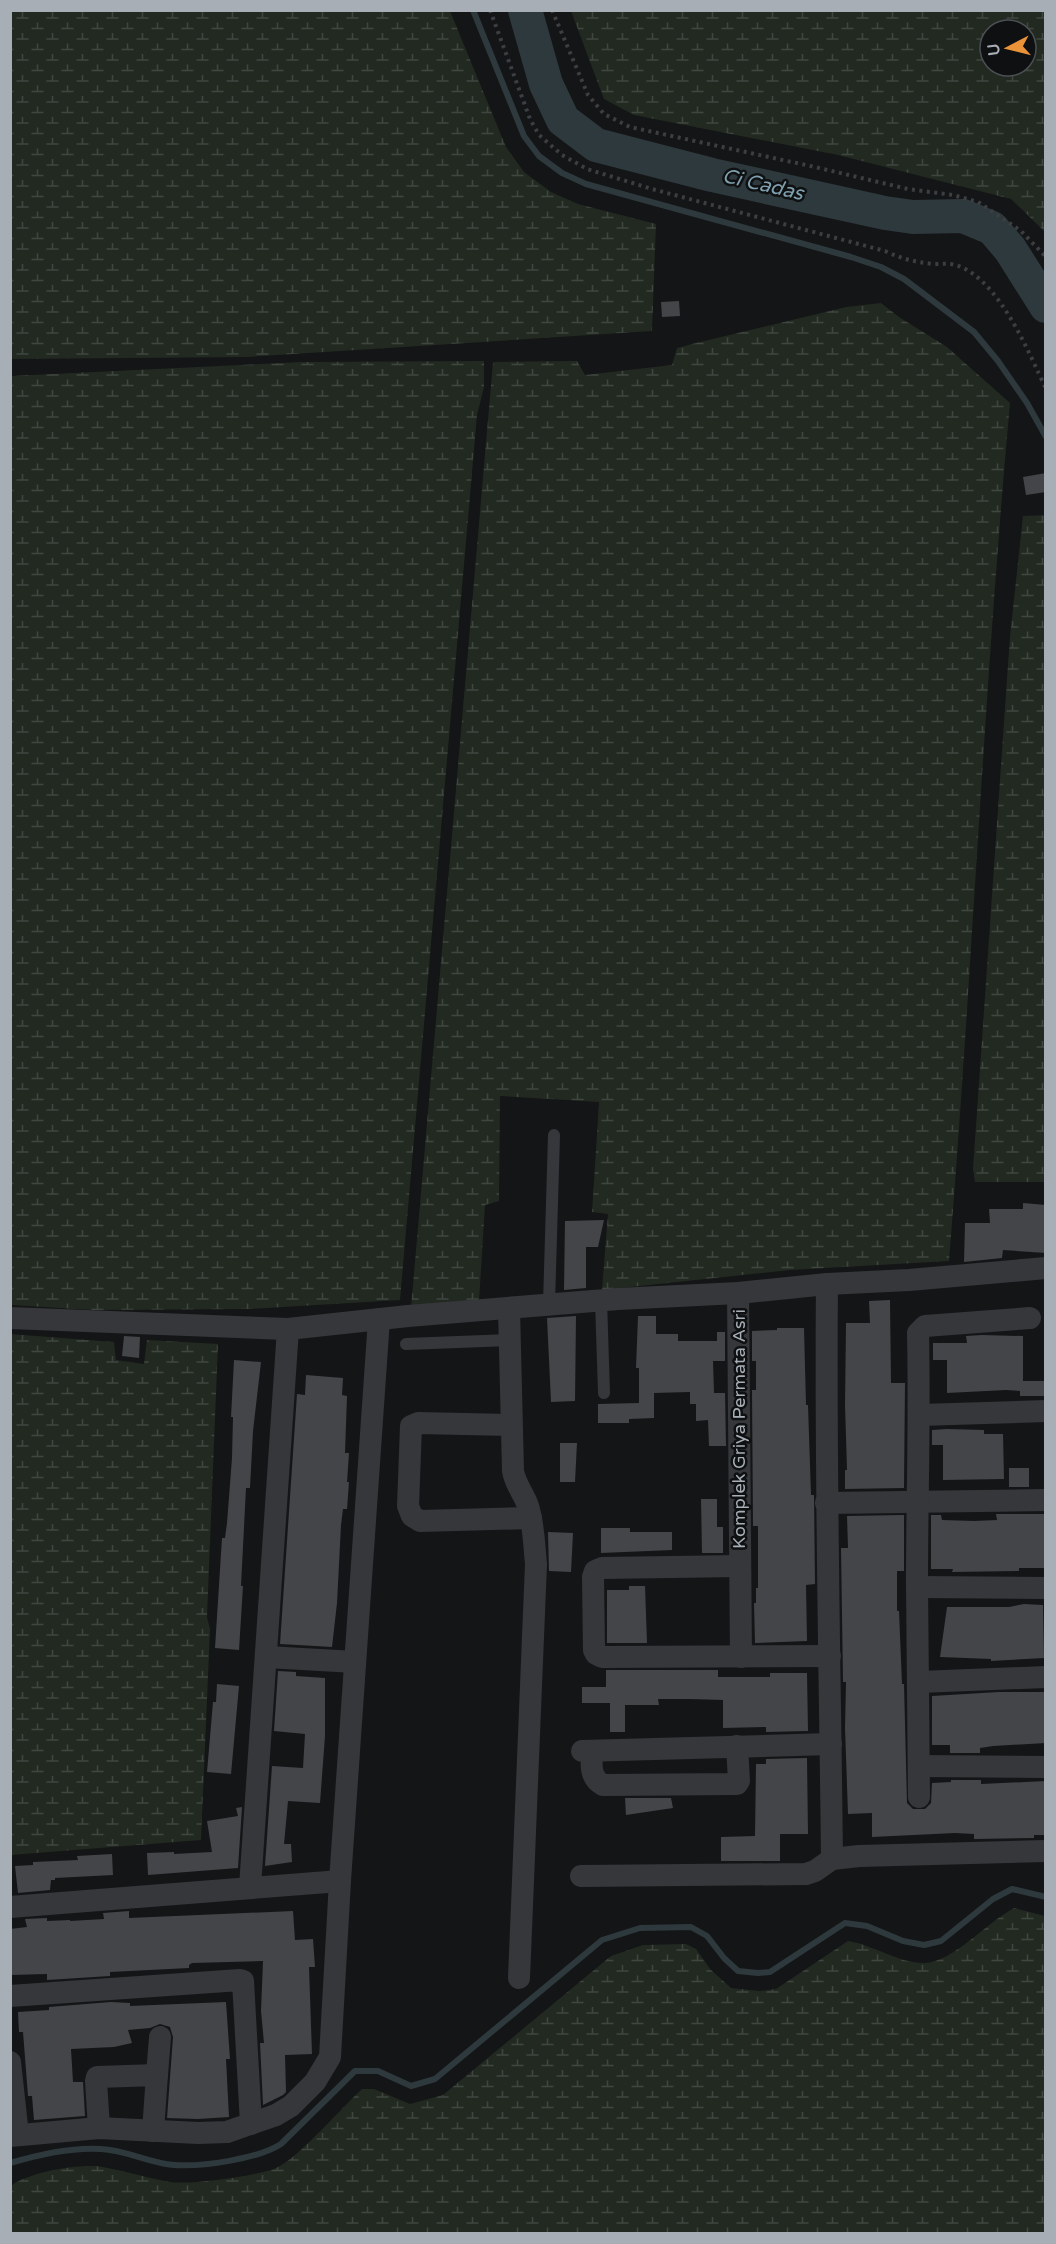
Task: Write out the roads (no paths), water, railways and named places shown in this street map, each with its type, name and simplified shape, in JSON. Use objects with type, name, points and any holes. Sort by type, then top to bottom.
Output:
[{"type":"street","points":[[10,1318],[288,1329],[549,1304],[738,1293],[826,1284],[909,1280],[1046,1268]]},
{"type":"street","points":[[826,1284],[826,1503],[832,1859]]},
{"type":"street","name":"Komplek Griya Permata Asri","points":[[738,1293],[741,1658]]},
{"type":"street","points":[[509,1308],[513,1471],[531,1518],[536,1564],[519,1978]]},
{"type":"street","points":[[919,1797],[917,1501],[920,1415],[918,1333],[921,1328],[1030,1318]]},
{"type":"street","points":[[10,2062],[14,2136],[99,2128],[198,2133],[227,2132],[276,2115],[291,2106],[315,2082],[330,2056],[379,1319]]},
{"type":"street","points":[[250,1887],[288,1329]]},
{"type":"street","points":[[920,1415],[1046,1411]]},
{"type":"street","points":[[512,1425],[418,1423],[411,1426],[408,1506],[412,1516],[420,1521],[531,1518]]},
{"type":"street","points":[[826,1503],[1046,1500]]},
{"type":"street","name":"Komplek Griya Permata Asri","points":[[740,1566],[602,1568],[596,1571],[592,1577],[594,1650],[602,1657],[830,1656]]},
{"type":"street","points":[[917,1587],[1046,1588]]},
{"type":"street","points":[[267,1657],[356,1662]]},
{"type":"street","points":[[920,1682],[1046,1677]]},
{"type":"street","points":[[737,1746],[737,1784],[603,1785],[596,1781],[593,1775],[587,1751],[737,1746],[831,1744]]},
{"type":"street","points":[[919,1766],[1046,1767]]},
{"type":"street","points":[[581,1876],[806,1874],[815,1871],[832,1859],[859,1856],[1046,1851]]},
{"type":"street","points":[[10,1907],[340,1881]]},
{"type":"street","points":[[10,1996],[240,1980],[245,1984],[251,2124]]},
{"type":"street","points":[[153,2131],[160,2037]]},
{"type":"street","points":[[99,2128],[96,2081],[98,2076],[157,2075]]},
{"type":"lane","points":[[549,1304],[554,1135]]},
{"type":"lane","points":[[601,1300],[604,1393]]},
{"type":"lane","points":[[406,1344],[510,1340]]},
{"type":"waterway","points":[[473,10],[524,136],[539,156],[562,173],[586,184],[851,257],[881,267],[904,279],[974,332],[998,361],[1027,403],[1046,437]]},
{"type":"waterway","name":"Ci Cadas","points":[[525,10],[546,84],[563,120],[596,145],[712,175],[885,213],[913,217],[963,216],[992,228],[1010,249],[1046,306]]},
{"type":"waterway","points":[[10,2163],[79,2149],[110,2150],[174,2165],[199,2165],[259,2154],[281,2144],[355,2071],[378,2071],[411,2086],[435,2079],[602,1940],[640,1928],[691,1927],[707,1936],[724,1958],[738,1971],[758,1973],[770,1972],[845,1923],[867,1926],[903,1941],[924,1945],[941,1941],[993,1899],[1012,1889],[1046,1897]]}]
